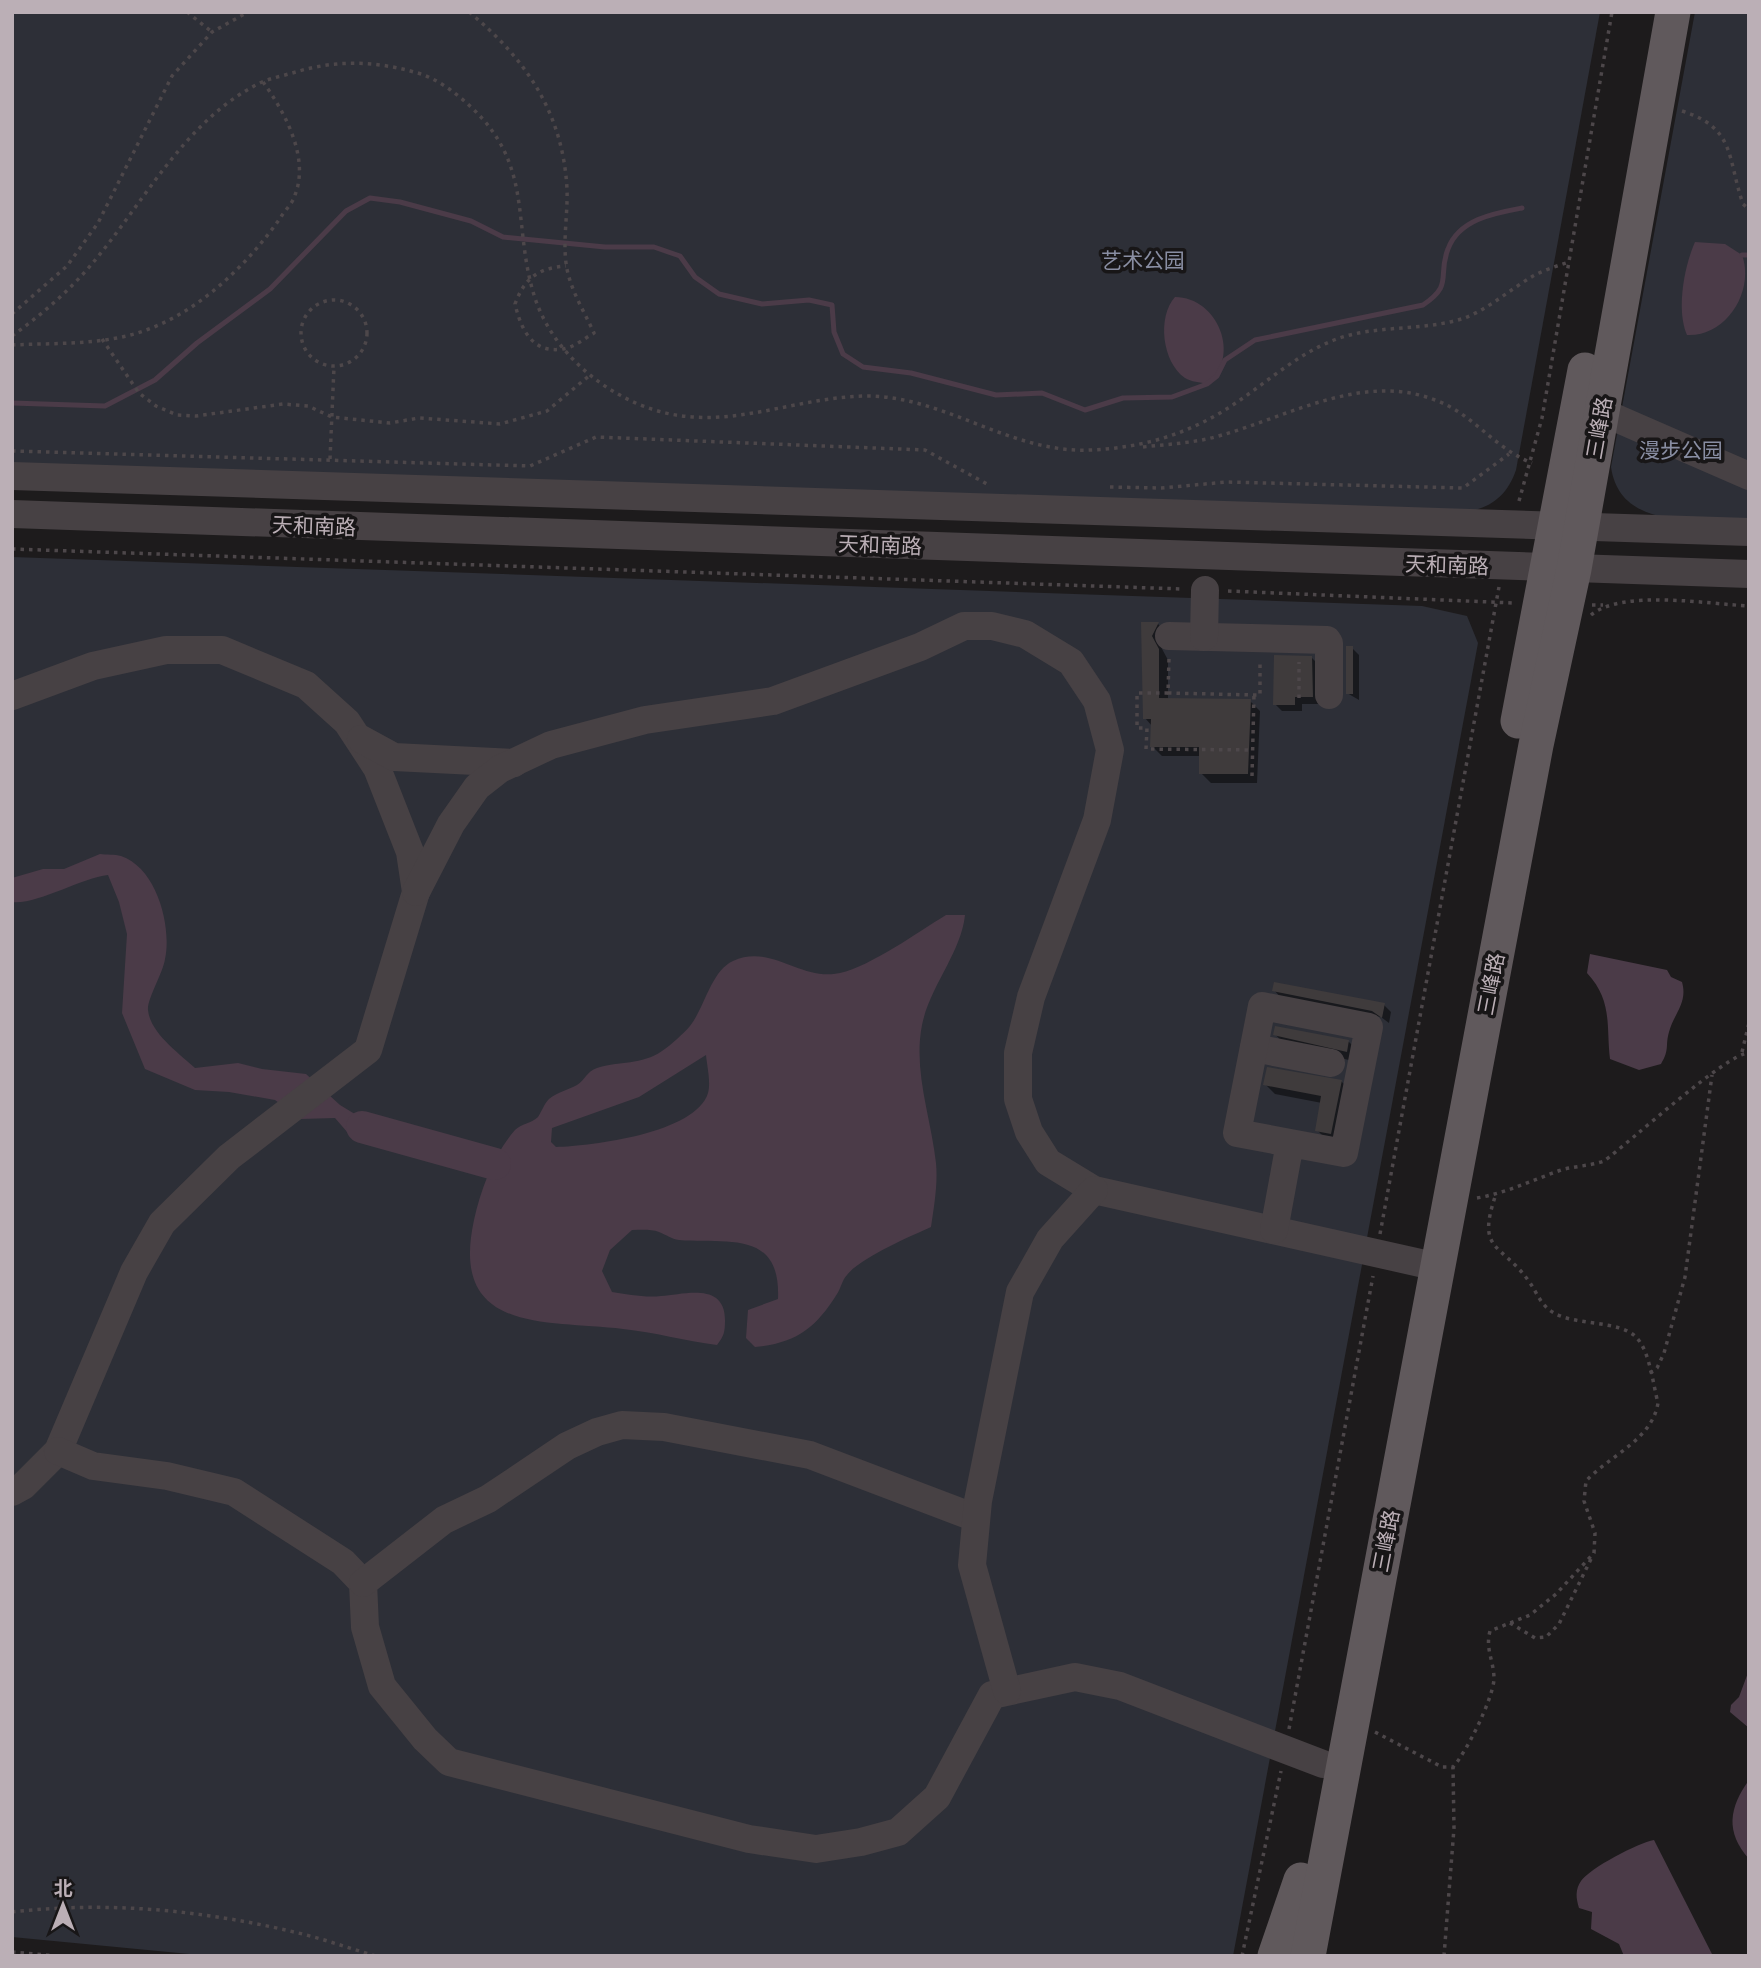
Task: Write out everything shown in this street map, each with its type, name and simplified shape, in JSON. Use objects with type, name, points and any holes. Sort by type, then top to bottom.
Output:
[{"type":"main road","name":"三峰路","points":[[1310,1956],[1312,1881],[1323,1763],[1563,609],[1560,569],[1652,12]]},
{"type":"main road","name":"三峰路","points":[[1568,527],[1602,412],[1673,12]]},
{"type":"main road","name":"三峰路","points":[[1287,1956],[1312,1881],[1427,1265]]},
{"type":"main road","points":[[1275,1956],[1312,1881]]},
{"type":"street","points":[[1602,412],[1749,476]]},
{"type":"street","name":"天和南路","points":[[12,476],[1510,527],[1749,532]]},
{"type":"street","name":"天和南路","points":[[12,514],[1749,574]]},
{"type":"street","points":[[1204,637],[1205,590]]},
{"type":"street","points":[[12,1492],[23,1486],[58,1451],[134,1272],[162,1223],[229,1157],[368,1050],[416,892],[451,824],[477,787],[514,762],[551,745],[645,720],[773,701],[919,647],[964,626],[992,626],[1025,634],[1071,662],[1097,701],[1110,750],[1097,820],[1031,997],[1018,1053],[1018,1099],[1029,1132],[1048,1162],[1094,1190],[1427,1265]]},
{"type":"street","points":[[1169,636],[1327,640],[1329,695]]},
{"type":"street","points":[[12,696],[105,663],[166,650],[222,650],[306,685],[347,722],[377,768],[407,842],[416,892]]},
{"type":"street","points":[[356,736],[394,757],[514,762]]},
{"type":"street","points":[[1262,1006],[1369,1027],[1344,1153],[1290,1143],[1237,1133],[1262,1006]]},
{"type":"street","points":[[1254,1048],[1331,1063]]},
{"type":"street","points":[[1274,1230],[1290,1143]]},
{"type":"street","points":[[1007,1691],[972,1565],[976,1518],[1020,1292],[1050,1239],[1094,1190]]},
{"type":"street","points":[[363,1583],[444,1520],[488,1499],[567,1446],[597,1432],[622,1425],[664,1427],[810,1455],[976,1518]]},
{"type":"street","points":[[58,1451],[93,1466],[167,1476],[234,1492],[344,1562],[363,1583],[365,1627],[382,1686],[425,1739],[449,1762],[749,1839],[816,1849],[861,1842],[898,1832],[937,1797],[992,1695],[1074,1678],[1120,1686],[1323,1763]]},
{"type":"path","points":[[187,12],[212,32]]},
{"type":"path","points":[[12,314],[67,266],[98,223],[172,76],[212,32],[248,12]]},
{"type":"path","points":[[469,12],[522,62],[538,87],[560,141],[567,188],[566,266],[573,291],[594,333],[565,349],[529,341],[521,327],[515,304],[530,277],[544,268],[566,266]]},
{"type":"path","points":[[1510,527],[1532,463],[1612,12]]},
{"type":"path","points":[[12,336],[41,314],[89,268],[195,132],[221,108],[263,82],[323,64],[390,65],[422,74],[457,94],[485,120],[500,142],[514,172],[535,300],[565,349],[590,374],[639,405],[674,414],[718,419],[742,417],[835,396],[892,396],[926,404],[995,432],[1036,444],[1083,451],[1198,441],[1321,401],[1374,392],[1402,393],[1434,399],[1464,415],[1508,454],[1532,463]]},
{"type":"path","points":[[12,345],[102,339],[134,334],[167,320],[212,292],[258,250],[295,195],[298,174],[296,152],[286,114],[263,82]]},
{"type":"path","points":[[1657,102],[1712,123],[1723,136],[1743,204],[1749,209]]},
{"type":"path","points":[[1136,448],[1178,434],[1220,413],[1295,360],[1334,340],[1354,334],[1464,319],[1539,272],[1569,262]]},
{"type":"path","points":[[332,300],[354,306],[362,314],[368,334],[360,356],[351,363],[334,367],[312,359],[301,339],[304,319],[311,309],[332,300]]},
{"type":"path","points":[[102,339],[139,393],[177,415],[210,416],[259,405],[283,404],[308,407],[332,417],[390,423],[419,418],[500,424],[547,411],[590,374]]},
{"type":"path","points":[[330,460],[334,367]]},
{"type":"path","points":[[12,451],[530,466],[596,437],[925,450],[988,485]]},
{"type":"path","points":[[1108,486],[1161,488],[1227,482],[1463,488],[1508,454]]},
{"type":"path","points":[[12,549],[1205,590],[1497,602],[1563,609],[1629,601],[1749,606]]},
{"type":"path","points":[[1242,1956],[1286,1749],[1503,566]]},
{"type":"path","points":[[1563,609],[1603,605]]},
{"type":"path","points":[[1168,693],[1169,636]]},
{"type":"path","points":[[1253,750],[1146,749],[1147,728],[1136,728],[1137,692],[1260,695],[1261,638]]},
{"type":"path","points":[[1299,638],[1299,698]]},
{"type":"path","points":[[1252,776],[1254,695]]},
{"type":"path","points":[[1471,1199],[1496,1194],[1565,1169],[1588,1167],[1604,1161],[1742,1052],[1749,1023]]},
{"type":"path","points":[[1742,1052],[1749,1053]]},
{"type":"path","points":[[1649,1373],[1657,1368],[1664,1353],[1685,1277],[1713,1073]]},
{"type":"path","points":[[1496,1194],[1488,1225],[1491,1244],[1528,1280],[1540,1302],[1555,1314],[1590,1324],[1622,1328],[1637,1338],[1658,1403],[1651,1424],[1586,1481],[1584,1501],[1595,1533],[1594,1553],[1559,1624],[1546,1637],[1535,1638],[1510,1623]]},
{"type":"path","points":[[1371,1730],[1442,1768],[1452,1767],[1462,1758],[1493,1685],[1486,1643],[1490,1631],[1530,1615],[1556,1594],[1594,1553]]},
{"type":"path","points":[[1444,1956],[1454,1828],[1452,1767]]},
{"type":"path","points":[[12,1912],[76,1908],[167,1909],[295,1932],[376,1956]]},
{"type":"path","points":[[12,1952],[57,1956]]},
{"type":"green space","name":"艺术公园","points":[[12,12],[1600,12],[1516,470],[1499,497],[1487,506],[1471,511],[12,470]]},
{"type":"green space","name":"漫步公园","points":[[1695,12],[1749,12],[1749,521],[1686,520],[1645,512],[1629,502],[1617,488],[1611,467]]},
{"type":"green space","points":[[12,557],[1422,606],[1467,616],[1478,643],[1233,1956],[210,1956],[12,1937]]},
{"type":"shaded area","points":[[1695,242],[1725,244],[1742,255],[1744,283],[1741,297],[1725,320],[1701,334],[1687,335],[1682,313],[1683,288]]},
{"type":"shaded area","points":[[1175,297],[1190,300],[1203,307],[1220,330],[1224,345],[1223,359],[1217,373],[1207,384],[1185,378],[1177,371],[1167,351],[1164,327],[1169,306]]},
{"type":"shaded area","points":[[100,854],[119,855],[134,863],[153,885],[159,900],[164,916],[167,946],[164,965],[148,1010],[160,1035],[195,1068],[238,1063],[306,1074],[340,1105],[363,1119],[361,1134],[348,1133],[335,1118],[301,1119],[275,1100],[229,1092],[195,1090],[145,1069],[122,1013],[127,934],[119,902],[108,875],[46,896],[12,902],[12,878],[43,869],[64,869]]},
{"type":"shaded area","points":[[946,915],[965,915],[958,943],[926,1011],[920,1042],[921,1077],[936,1171],[931,1227],[886,1248],[854,1268],[845,1277],[829,1306],[812,1325],[793,1338],[769,1345],[755,1347],[746,1338],[748,1310],[778,1299],[777,1277],[771,1261],[761,1251],[732,1242],[679,1240],[656,1231],[632,1230],[610,1250],[602,1271],[612,1292],[636,1296],[692,1293],[711,1295],[723,1308],[725,1320],[724,1334],[717,1345],[635,1330],[535,1321],[510,1314],[490,1302],[476,1284],[470,1257],[480,1196],[489,1172],[507,1139],[517,1128],[538,1117],[549,1099],[577,1085],[594,1069],[646,1059],[666,1049],[690,1026],[719,973],[733,961],[760,957],[812,972],[840,973],[880,956]],"holes":[[[706,1055],[708,1093],[700,1107],[684,1118],[641,1135],[617,1140],[556,1147],[551,1142],[552,1128],[639,1097]]]},
{"type":"shaded area","points":[[1590,954],[1667,970],[1671,977],[1682,982],[1682,1002],[1671,1025],[1661,1064],[1639,1070],[1610,1059],[1605,1004],[1587,973]]},
{"type":"shaded area","points":[[1749,1670],[1749,1728],[1730,1712]]},
{"type":"shaded area","points":[[1749,1780],[1749,1859],[1736,1839],[1732,1820],[1737,1800]]},
{"type":"shaded area","points":[[1654,1840],[1713,1956],[1624,1956],[1619,1944],[1591,1929],[1592,1912],[1579,1908],[1577,1891],[1586,1876],[1615,1857]]},
{"type":"building","points":[[1141,622],[1159,622],[1152,636],[1159,649],[1159,698],[1251,699],[1248,774],[1199,774],[1199,747],[1150,747],[1151,719],[1143,719]]},
{"type":"building","points":[[1346,646],[1353,646],[1353,694],[1346,694]]},
{"type":"building","points":[[1274,655],[1312,656],[1313,697],[1295,697],[1295,705],[1273,705]]},
{"type":"building","points":[[1274,982],[1385,1003],[1382,1018],[1372,1011],[1272,991]]},
{"type":"building","points":[[1275,1026],[1349,1040],[1347,1052],[1273,1035]]},
{"type":"building","points":[[1267,1067],[1342,1080],[1331,1134],[1315,1131],[1321,1096],[1263,1085]]},
{"type":"waterway","points":[[12,403],[105,406],[155,380],[197,343],[270,289],[346,211],[370,198],[400,202],[471,221],[503,237],[605,247],[654,247],[680,256],[695,277],[719,294],[762,304],[809,300],[832,305],[834,332],[843,354],[863,367],[911,373],[996,395],[1042,393],[1085,410],[1123,398],[1172,397],[1207,384],[1217,376],[1225,360],[1255,340],[1423,305],[1433,298],[1442,285],[1448,249],[1460,231],[1479,219],[1522,208]]},
{"type":"waterway","points":[[1742,255],[1749,255]]},
{"type":"waterway","points":[[362,1127],[495,1164]]}]
